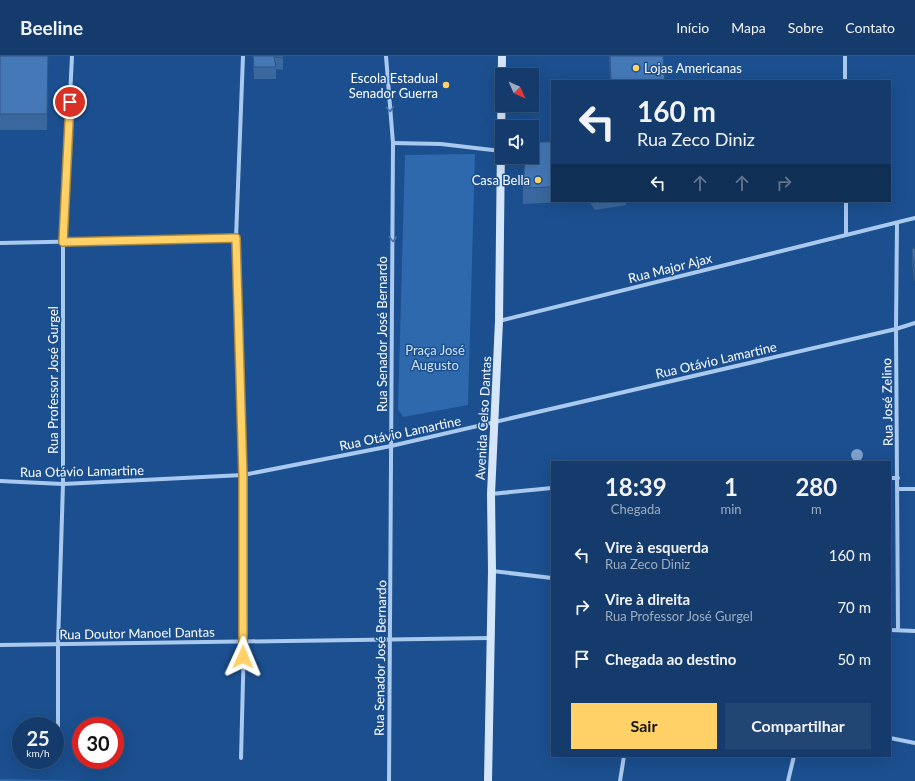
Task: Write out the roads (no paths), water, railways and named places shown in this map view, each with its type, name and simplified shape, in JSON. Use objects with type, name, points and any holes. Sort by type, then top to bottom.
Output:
[{"type":"main road","name":"Avenida Celso Dantas","points":[[501,120],[502,56]]},
{"type":"main road","name":"Avenida Celso Dantas","points":[[488,781],[492,571],[491,494],[499,321],[501,164]]},
{"type":"street","name":"Rua Professor José Gurgel","points":[[58,717],[58,644],[63,484],[63,242],[72,56]]},
{"type":"street","points":[[241,758],[244,642],[243,476],[236,238],[243,56]]},
{"type":"street","name":"Rua Senador José Bernardo","points":[[386,56],[393,143],[389,781]]},
{"type":"street","points":[[845,56],[845,80]]},
{"type":"street","points":[[393,143],[441,144],[495,150]]},
{"type":"street","points":[[846,202],[846,234]]},
{"type":"street","name":"Rua Major Ajax","points":[[499,321],[915,218]]},
{"type":"street","name":"Rua José Zelino","points":[[897,223],[896,328],[898,630]]},
{"type":"street","points":[[0,243],[236,238]]},
{"type":"street","name":"Rua Otávio Lamartine","points":[[0,481],[63,484],[243,476],[391,446],[896,328],[915,322]]},
{"type":"street","points":[[891,478],[898,478]]},
{"type":"street","points":[[491,494],[551,488]]},
{"type":"street","points":[[898,489],[915,489]]},
{"type":"street","points":[[492,571],[551,578]]},
{"type":"street","points":[[891,630],[915,631]]},
{"type":"street","name":"Rua Doutor Manoel Dantas","points":[[0,645],[491,638]]},
{"type":"street","points":[[891,738],[915,743]]},
{"type":"street","points":[[620,781],[624,757]]},
{"type":"street","points":[[788,781],[794,757]]},
{"type":"place","name":"Lojas Americanas","points":[[636,68]]},
{"type":"place","name":"Escola Estadual Senador Guerra","points":[[446,85]]},
{"type":"place","name":"Casa Bella","points":[[538,180]]},
{"type":"park label","name":"Praça José Augusto","points":[[435,358]]}]
